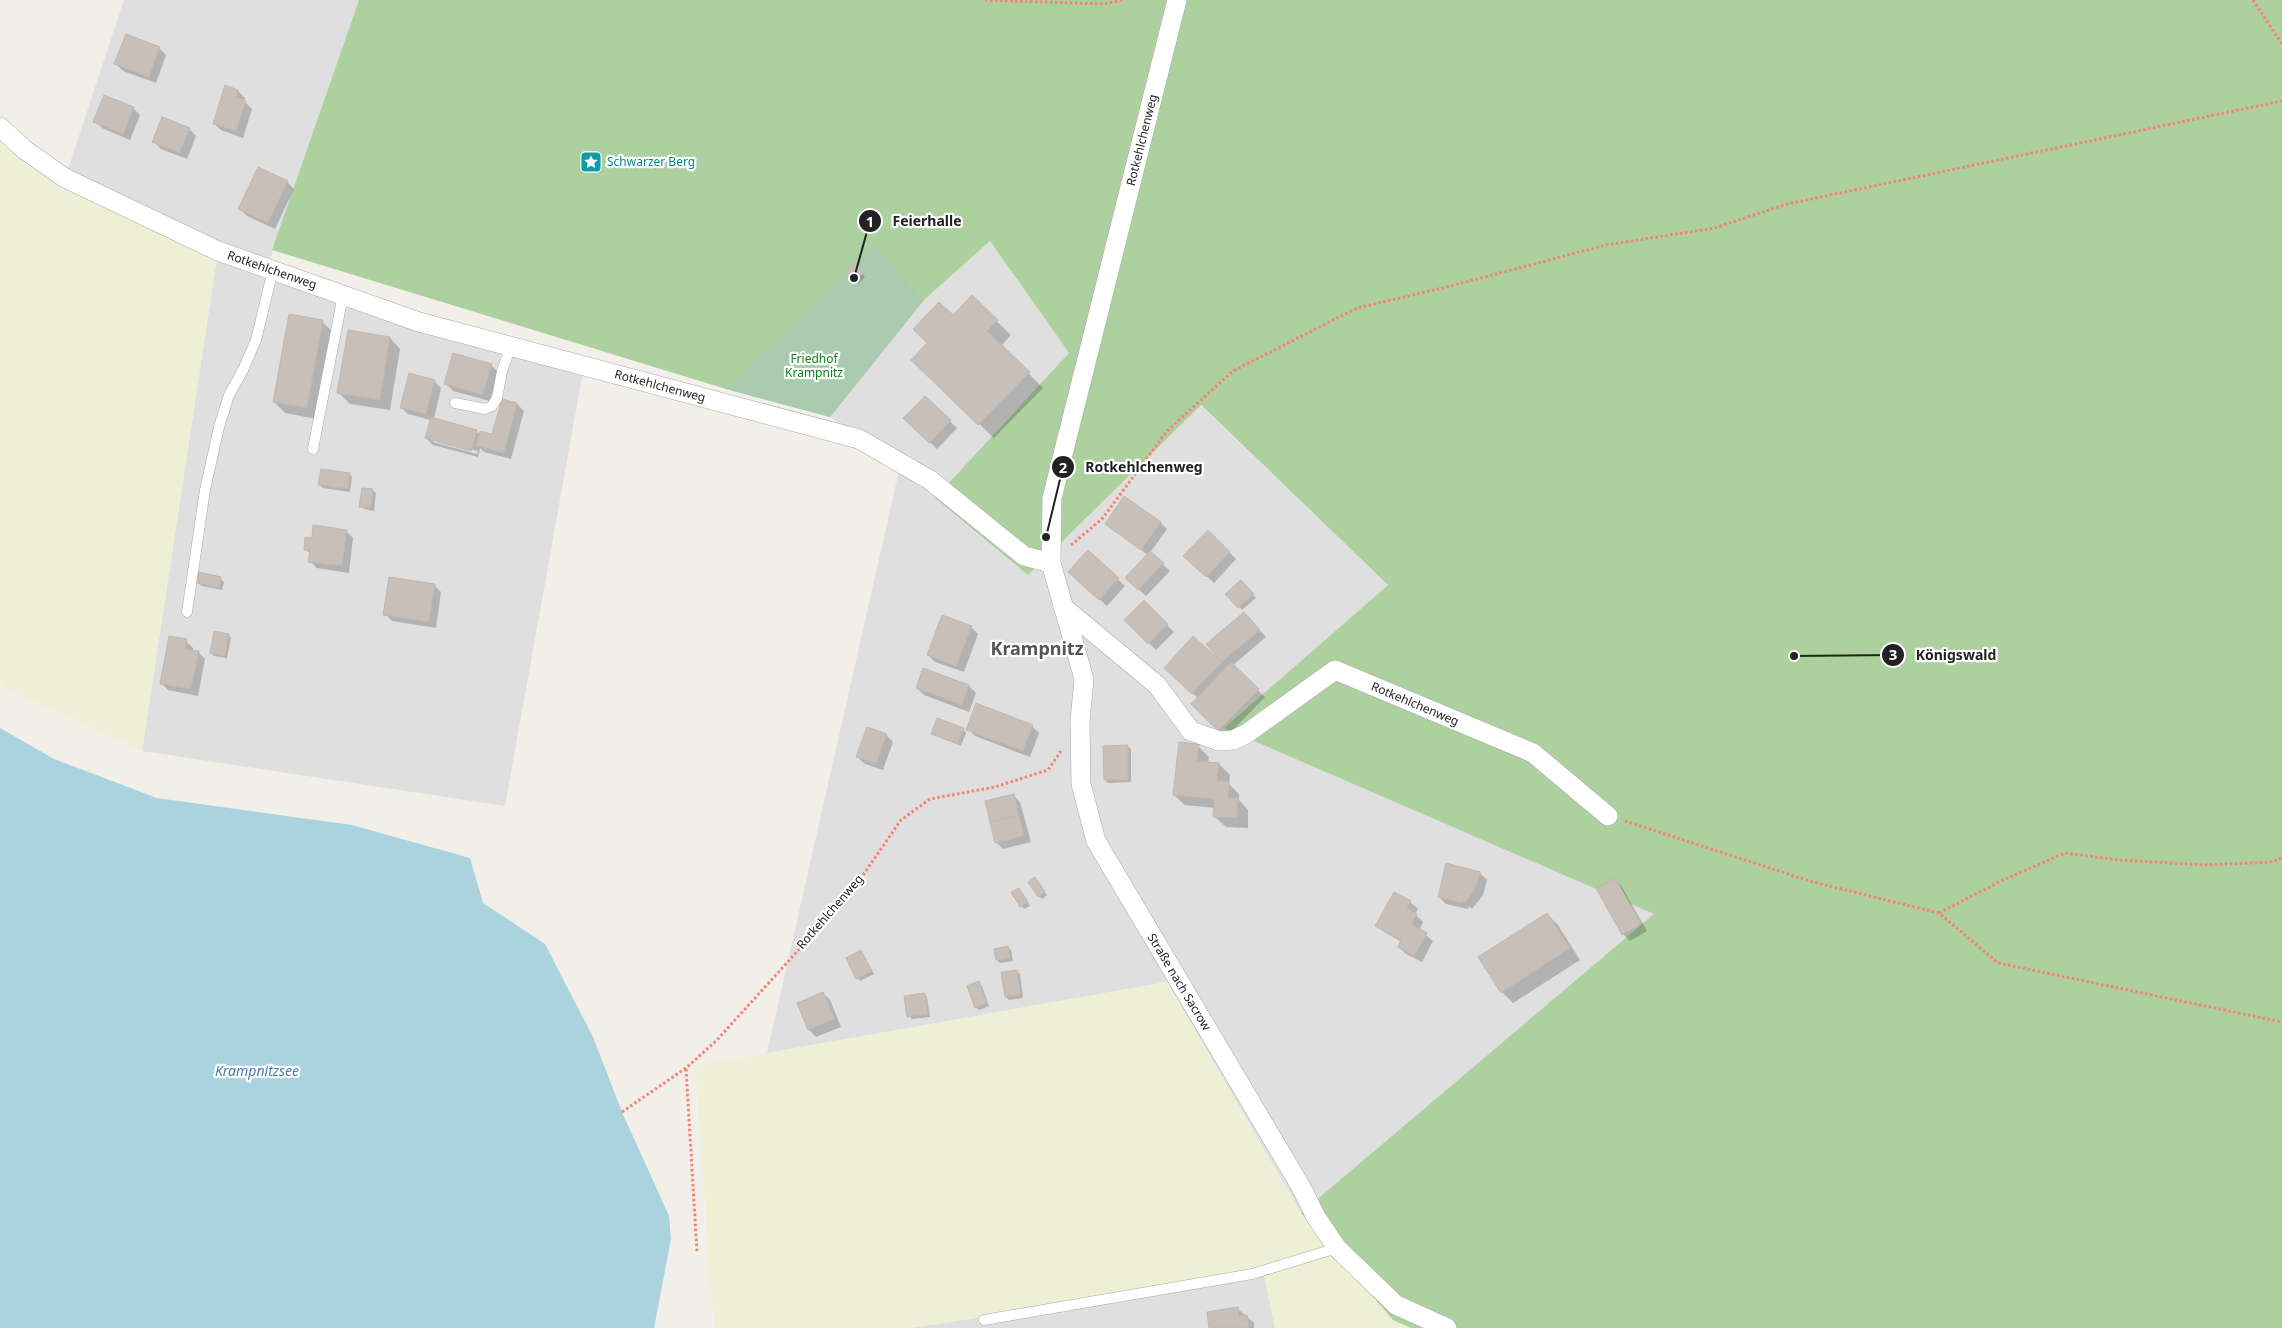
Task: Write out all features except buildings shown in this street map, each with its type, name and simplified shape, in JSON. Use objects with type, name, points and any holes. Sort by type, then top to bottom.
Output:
[{"type":"street","name":"Rotkehlchenweg","points":[[0,127],[25,150],[65,178],[218,251],[419,322],[859,439],[930,480],[1024,556],[1050,563],[1052,498],[1177,0]]},
{"type":"street","name":"Straße nach Sacrow","points":[[1050,563],[1084,679],[1080,721],[1081,784],[1096,841],[1301,1187],[1316,1217],[1337,1248],[1396,1305],[1447,1328]]},
{"type":"street","name":"Rotkehlchenweg","points":[[1062,606],[1157,685],[1191,731],[1219,741],[1240,737],[1335,670],[1533,753],[1608,816]]},
{"type":"lane","points":[[187,612],[205,490],[219,426],[229,395],[243,370],[256,340],[272,270]]},
{"type":"lane","points":[[313,449],[342,295]]},
{"type":"lane","points":[[455,403],[485,409],[492,406],[497,398],[502,371],[511,346]]},
{"type":"lane","points":[[984,1320],[1252,1274],[1337,1248]]},
{"type":"path","points":[[985,0],[1104,4],[1123,0]]},
{"type":"path","points":[[2253,0],[2282,44]]},
{"type":"path","points":[[1050,563],[1102,519],[1167,431],[1233,371],[1357,308],[1447,287],[1606,245],[1715,228],[1787,204],[2282,100]]},
{"type":"path","name":"Rotkehlchenweg","points":[[622,1112],[686,1068],[716,1041],[852,891],[901,820],[930,799],[995,787],[1048,770],[1080,721]]},
{"type":"path","points":[[1608,816],[1813,882],[1939,913],[1998,963],[2282,1022]]},
{"type":"path","points":[[1939,913],[2001,881],[2065,853],[2119,860],[2206,865],[2271,862],[2282,858]]},
{"type":"path","points":[[686,1068],[697,1252]]},
{"type":"shaded area","points":[[124,0],[359,0],[267,268],[584,366],[505,806],[142,751],[218,251],[65,178]]},
{"type":"shaded area","points":[[990,241],[1069,353],[936,499],[1028,575],[1200,405],[1388,585],[1224,728],[1655,914],[1301,1213],[1167,982],[767,1053],[899,471],[830,417],[924,300]]},
{"type":"shaded area","points":[[1264,1274],[1275,1328],[911,1328],[1062,1304]]},
{"type":"green space","points":[[359,0],[2282,0],[2282,1328],[1411,1328],[1393,1320],[1301,1213],[1654,914],[1224,728],[1388,585],[1201,405],[1028,575],[935,498],[1069,353],[990,241],[924,300],[830,417],[726,389],[272,250]]},
{"type":"green space","points":[[0,127],[25,150],[218,251],[142,751],[5,688],[0,683]]},
{"type":"green space","name":"Friedhof Krampnitz","points":[[873,245],[924,300],[830,417],[726,389]]},
{"type":"green space","points":[[1167,982],[1301,1213],[1393,1320],[1411,1328],[1275,1328],[1264,1274],[911,1328],[714,1328],[695,1066]]},
{"type":"water","name":"Krampnitzsee","points":[[0,728],[54,759],[157,798],[352,825],[470,858],[483,903],[545,944],[593,1037],[622,1112],[669,1216],[671,1239],[654,1328],[0,1328]]},
{"type":"place","name":"Schwarzer Berg","points":[[591,162]]},
{"type":"place","name":"Feierhalle","points":[[854,278]]},
{"type":"place","name":"Rotkehlchenweg","points":[[1046,537]]},
{"type":"place","name":"Königswald","points":[[1794,656]]},
{"type":"district","name":"Krampnitz","points":[[1037,649]]}]
